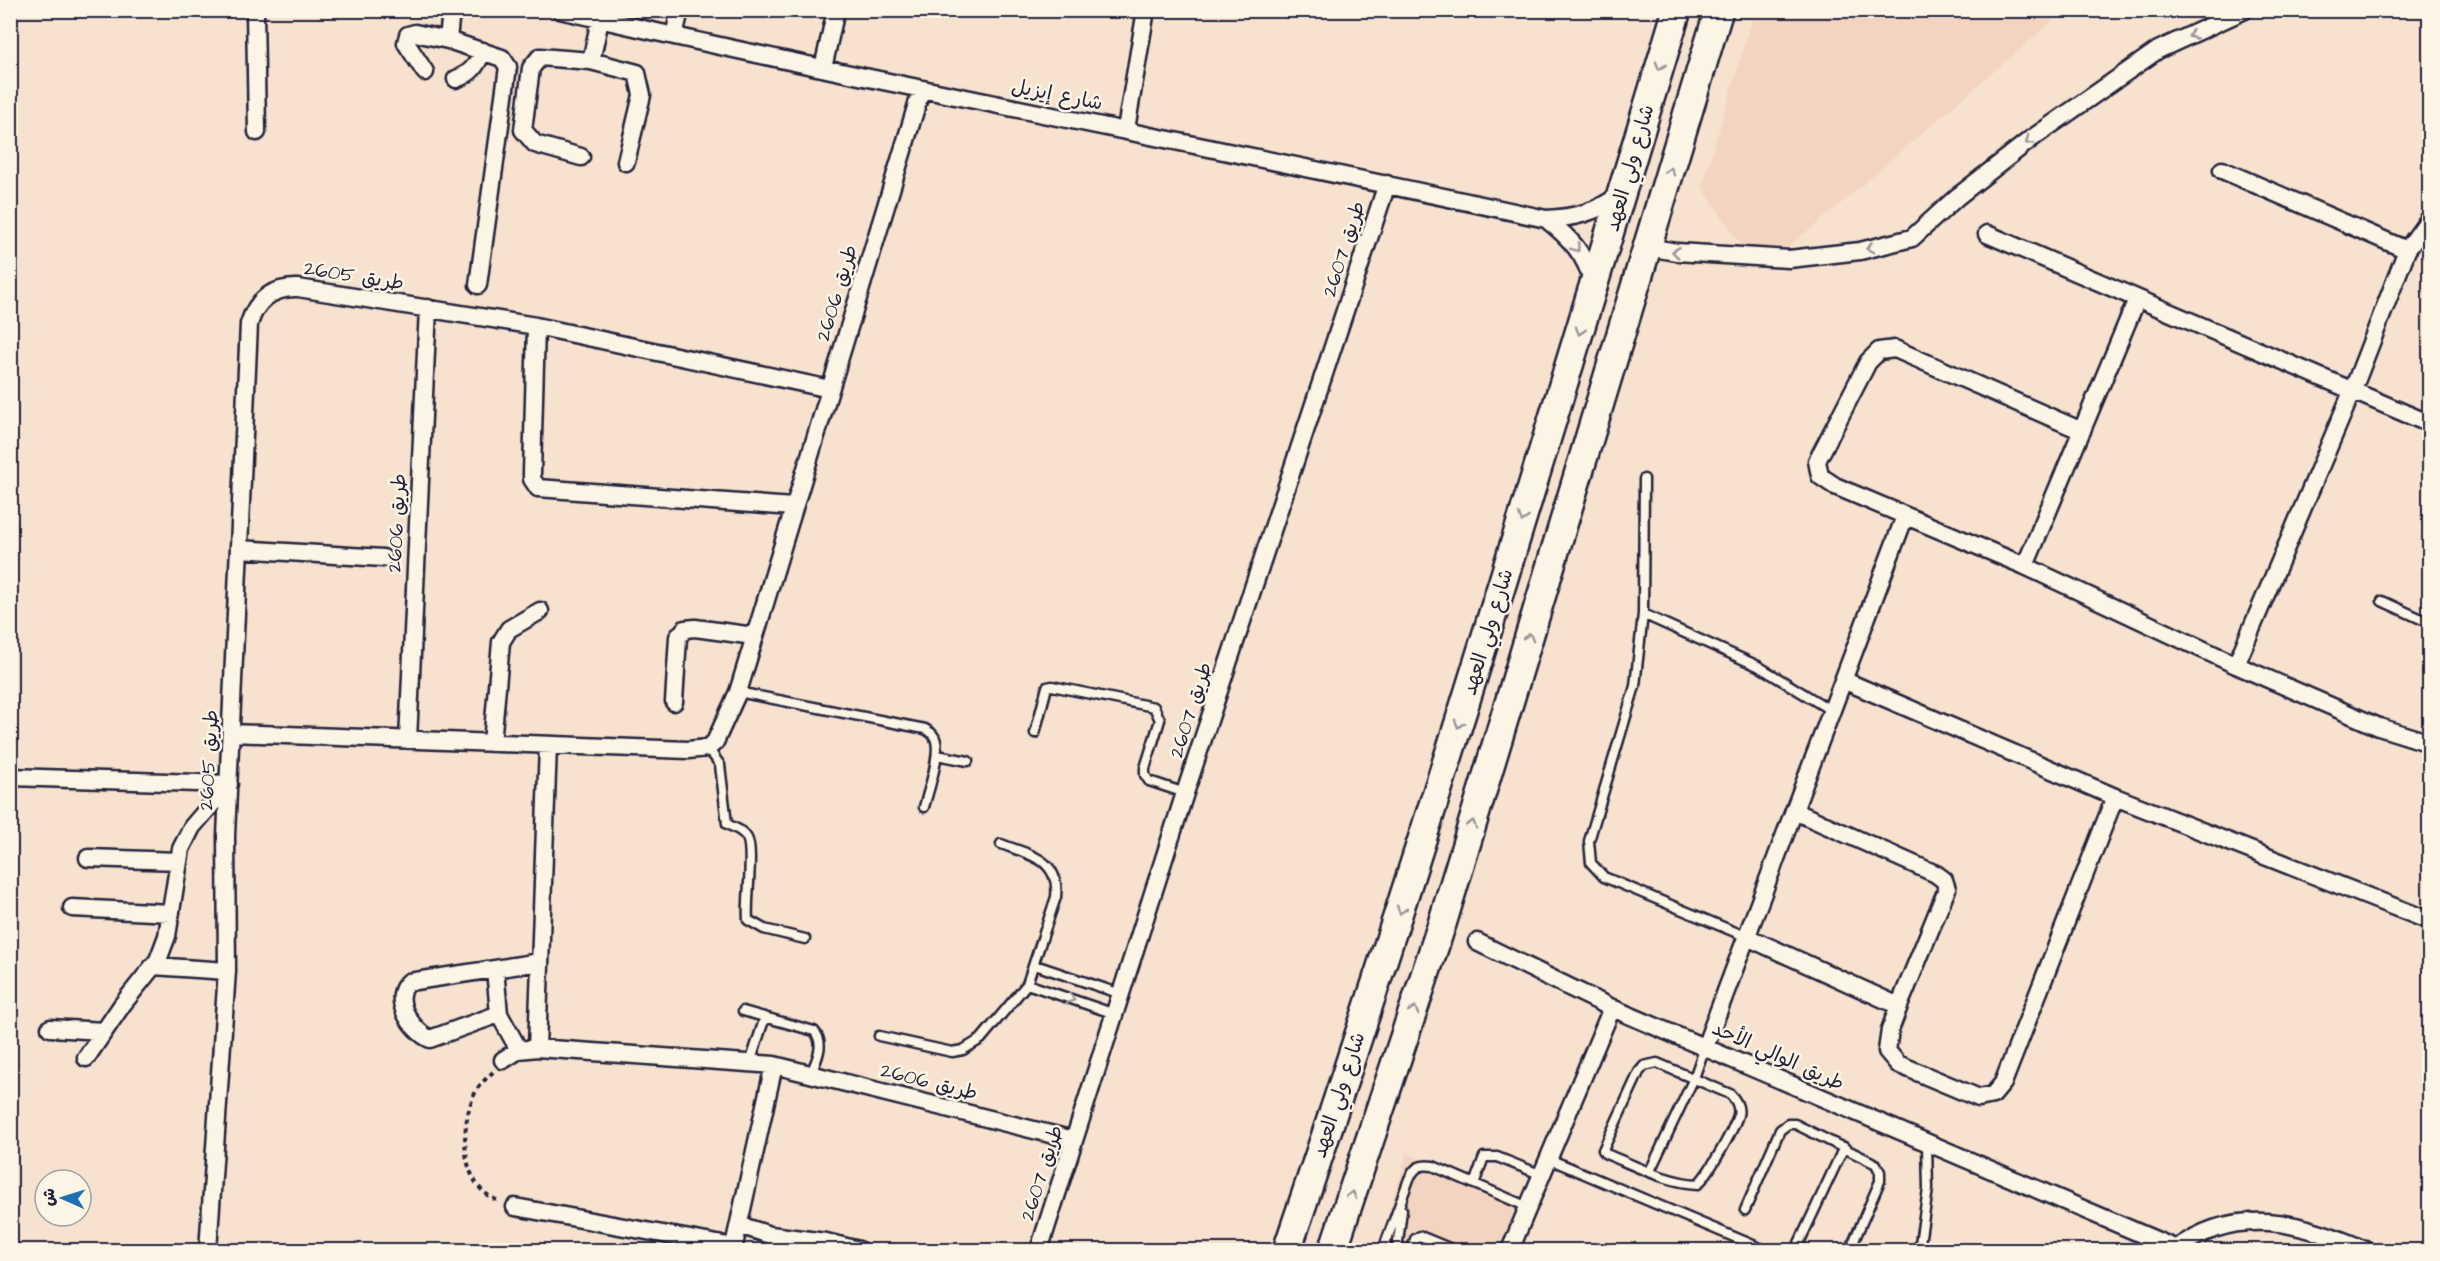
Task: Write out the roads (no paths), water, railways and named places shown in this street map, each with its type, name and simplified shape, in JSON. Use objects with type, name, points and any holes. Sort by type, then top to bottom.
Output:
[{"type":"main road","name":"شارع ولي العهد","points":[[1287,1251],[1408,888],[1610,236],[1677,10]]},
{"type":"main road","name":"شارع ولي العهد","points":[[1333,1251],[1442,924],[1719,10]]},
{"type":"main road","points":[[1610,236],[1647,247]]},
{"type":"main road","points":[[1301,1251],[1313,1210],[1316,1165]]},
{"type":"street","points":[[255,10],[257,132]]},
{"type":"street","points":[[448,40],[452,10]]},
{"type":"street","name":"شارع إيزيل","points":[[560,10],[921,90],[1126,129],[1546,219],[1568,218],[1591,212],[1622,193]]},
{"type":"street","points":[[674,36],[680,10]]},
{"type":"street","points":[[823,68],[836,10]]},
{"type":"street","points":[[1126,129],[1146,10]]},
{"type":"street","points":[[1647,247],[1677,252],[1788,259],[1860,251],[1912,238],[1957,197],[2031,140],[2148,57],[2245,10]]},
{"type":"street","points":[[591,61],[600,20]]},
{"type":"street","points":[[425,72],[406,43],[408,35],[415,33],[448,40],[483,51],[502,58],[508,68],[478,285]]},
{"type":"street","points":[[456,78],[476,68],[483,51]]},
{"type":"street","points":[[581,158],[535,144],[523,130],[531,68],[540,57],[591,61],[637,73],[642,95],[626,162]]},
{"type":"street","name":"طريق 2606","points":[[708,748],[715,742],[738,692],[921,90]]},
{"type":"street","points":[[2222,170],[2407,250]]},
{"type":"street","name":"طريق 2607","points":[[1039,1251],[1185,793],[1387,184]]},
{"type":"street","points":[[2236,665],[2352,392],[2407,250],[2430,218]]},
{"type":"street","name":"شارع إيزيل","points":[[1546,219],[1563,232],[1580,251],[1593,286]]},
{"type":"street","points":[[1987,234],[2430,424]]},
{"type":"street","name":"طريق 2605","points":[[208,1251],[227,971],[226,836],[249,324],[256,306],[270,293],[288,287],[537,326],[830,389]]},
{"type":"street","points":[[2025,566],[2138,299]]},
{"type":"street","name":"طريق 2606","points":[[408,740],[428,308]]},
{"type":"street","points":[[537,326],[532,479],[538,488],[793,507]]},
{"type":"street","points":[[2082,431],[1895,349],[1879,351],[1868,362],[1817,462],[1820,476],[1835,486],[2025,566],[2236,665],[2379,727],[2430,743]]},
{"type":"street","points":[[1705,1047],[1905,516]]},
{"type":"street","points":[[239,549],[383,558]]},
{"type":"street","points":[[492,743],[501,642],[509,629],[540,611]]},
{"type":"street","points":[[674,702],[678,637],[684,628],[754,636]]},
{"type":"street","points":[[1844,680],[2115,797],[2430,921]]},
{"type":"street","points":[[231,733],[688,750],[708,748]]},
{"type":"street","points":[[537,1048],[548,745]]},
{"type":"street","points":[[10,777],[229,784]]},
{"type":"street","points":[[86,1058],[162,951],[171,913],[181,849],[192,827],[229,784]]},
{"type":"street","points":[[1794,811],[1936,874],[1944,880],[1947,889],[1890,1030],[1887,1051],[1898,1064],[1979,1098],[1993,1095],[2002,1083],[2115,797]]},
{"type":"street","points":[[88,858],[179,861]]},
{"type":"street","points":[[72,908],[171,913]]},
{"type":"street","points":[[1747,937],[1899,1006]]},
{"type":"street","name":"طريق الوالي الأحد","points":[[1477,942],[1612,1008],[2176,1250]]},
{"type":"street","points":[[499,1014],[430,1040],[424,1037],[404,1011],[399,996],[402,987],[409,982],[540,962]]},
{"type":"street","points":[[153,966],[227,971]]},
{"type":"street","points":[[495,969],[499,1014],[519,1050]]},
{"type":"street","points":[[1510,1251],[1612,1008]]},
{"type":"street","points":[[50,1028],[104,1031]]},
{"type":"street","name":"طريق 2606","points":[[503,1060],[519,1050],[537,1048],[774,1065],[1074,1140]]},
{"type":"street","points":[[515,1207],[733,1249],[774,1065]]},
{"type":"street","points":[[2176,1250],[2206,1230],[2250,1222],[2296,1225],[2320,1231],[2365,1251]]},
{"type":"street","points":[[739,1225],[770,1235],[826,1242],[859,1251]]},
{"type":"lane","points":[[1644,479],[1643,614],[1635,686],[1589,841],[1591,863],[1604,877],[1747,937]]},
{"type":"lane","points":[[2382,601],[2430,623]]},
{"type":"lane","points":[[1643,614],[1758,666],[1832,711]]},
{"type":"lane","points":[[1035,733],[1047,687],[1052,686],[1154,707],[1160,720],[1145,768],[1145,775],[1149,781],[1185,793]]},
{"type":"lane","points":[[738,692],[925,729],[934,735],[937,755],[924,807]]},
{"type":"lane","points":[[708,748],[720,765],[727,824],[743,832],[750,845],[746,904],[748,920],[764,929],[805,939]]},
{"type":"lane","points":[[937,755],[968,761]]},
{"type":"lane","points":[[879,1036],[941,1050],[963,1050],[981,1039],[1027,984],[1056,897],[1057,885],[1054,874],[1047,864],[1038,858],[1001,844]]},
{"type":"lane","points":[[1035,965],[1122,994]]},
{"type":"lane","points":[[1027,984],[1115,1014]]},
{"type":"lane","points":[[743,1011],[814,1032],[821,1044],[811,1074]]},
{"type":"lane","points":[[750,1064],[765,1017]]},
{"type":"lane","points":[[1650,1171],[1694,1078],[1705,1047]]},
{"type":"lane","points":[[1657,1063],[1694,1078],[1730,1094],[1736,1100],[1738,1113],[1708,1173],[1698,1184],[1685,1183],[1606,1154],[1603,1150],[1605,1144],[1644,1066],[1657,1063]]},
{"type":"lane","points":[[1745,1210],[1780,1130],[1788,1124],[1795,1124],[1876,1164],[1880,1172],[1880,1181],[1850,1251]]},
{"type":"lane","points":[[1919,1251],[1928,1189],[1927,1144]]},
{"type":"lane","points":[[1798,1251],[1799,1243],[1844,1147]]},
{"type":"lane","points":[[1474,1184],[1484,1157],[1490,1156],[1542,1175]]},
{"type":"lane","points":[[1549,1159],[1765,1251]]},
{"type":"lane","points":[[1383,1251],[1414,1169],[1423,1164],[1433,1166],[1528,1207]]},
{"type":"lane","points":[[1397,1251],[1403,1194]]},
{"type":"lane","points":[[1412,1251],[1415,1239],[1420,1236],[1454,1251]]}]
